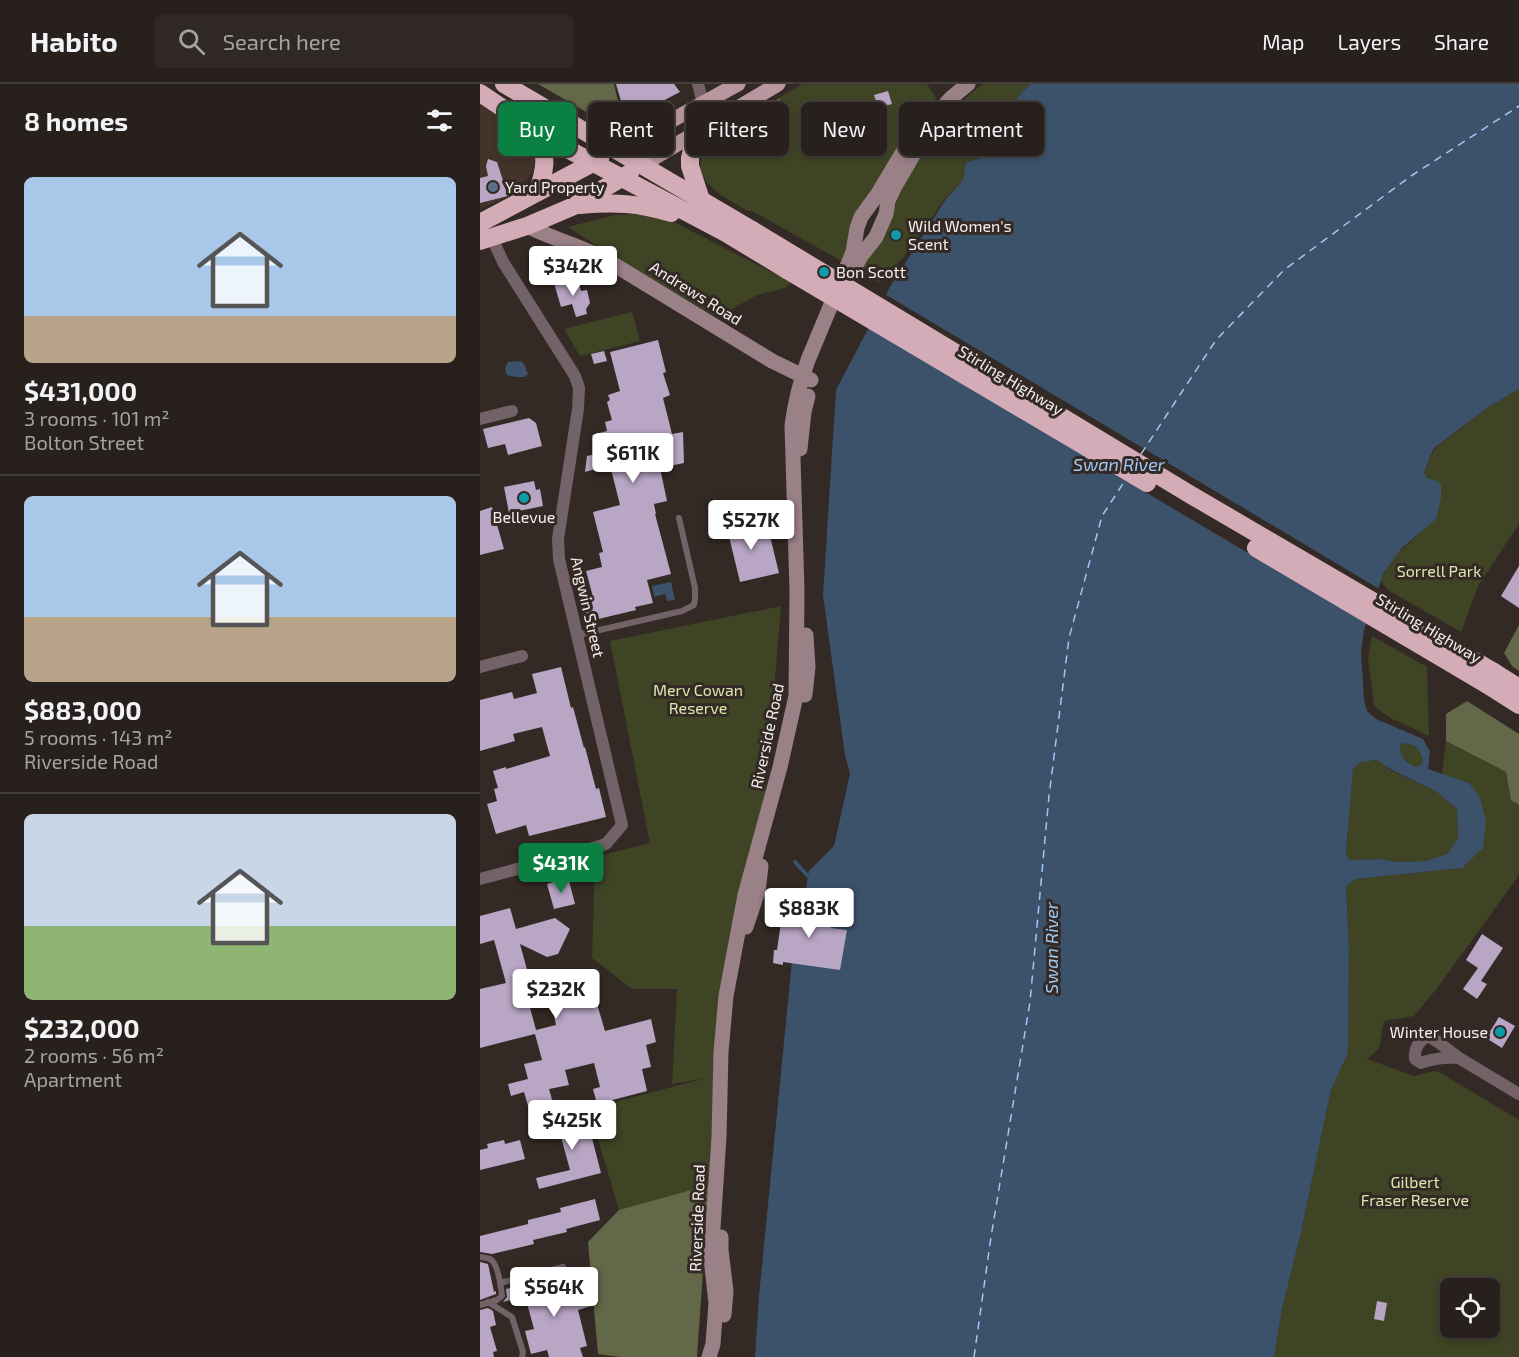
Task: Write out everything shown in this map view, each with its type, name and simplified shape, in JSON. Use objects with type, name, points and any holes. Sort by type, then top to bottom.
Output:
[{"type":"highway","name":"Stirling Highway","points":[[504,84],[588,134]]},
{"type":"highway","name":"Stirling Highway","points":[[480,93],[498,105]]},
{"type":"highway","name":"Stirling Highway","points":[[576,154],[621,178],[697,208],[1202,501],[1490,678],[1519,705]]},
{"type":"highway","points":[[538,192],[544,168],[544,156]]},
{"type":"highway","points":[[480,223],[606,156]]},
{"type":"highway","name":"Stirling Highway","points":[[625,156],[642,165],[697,208]]},
{"type":"highway","points":[[574,206],[617,203],[645,206],[674,214],[697,208],[690,156]]},
{"type":"highway","points":[[486,240],[574,206],[642,165]]},
{"type":"highway","name":"Stirling Highway","points":[[1490,678],[1519,688]]},
{"type":"main road","points":[[705,102],[738,84]]},
{"type":"main road","points":[[748,102],[778,84]]},
{"type":"main road","points":[[642,165],[686,139]]},
{"type":"street","points":[[698,84],[703,102]]},
{"type":"street","name":"Riverside Road","points":[[947,102],[968,84]]},
{"type":"street","name":"Riverside Road","points":[[709,1357],[716,1303],[711,1258],[726,996],[745,895],[780,767],[796,696],[797,590],[792,425],[794,410],[853,252],[861,217],[878,195],[901,156]]},
{"type":"street","name":"Riverside Road","points":[[716,1357],[726,1291],[721,1250],[726,1166],[726,1079],[733,1001],[742,939],[758,891],[762,862],[805,697],[808,667],[801,530],[800,449],[807,378],[824,346],[834,313],[852,271],[876,237],[886,214],[888,201],[913,156]]},
{"type":"street","name":"Andrews Road","points":[[527,226],[605,259],[772,361],[807,378]]},
{"type":"street","name":"Angwin Street","points":[[480,879],[606,844],[622,825],[559,559],[558,539],[579,405],[579,388],[569,365],[503,262],[486,240]]},
{"type":"street","points":[[480,419],[512,411]]},
{"type":"street","points":[[480,667],[522,656]]},
{"type":"street","points":[[1459,1059],[1519,1094]]},
{"type":"lane","points":[[578,635],[682,611],[694,605],[695,588],[679,518]]},
{"type":"lane","points":[[480,1257],[492,1261],[496,1268],[502,1296],[497,1300],[480,1305]]},
{"type":"lane","points":[[500,1283],[563,1267]]},
{"type":"lane","points":[[488,1302],[513,1317],[522,1357]]},
{"type":"shaded area","points":[[480,105],[498,116],[498,156],[537,157],[533,172],[522,186],[480,209]]},
{"type":"green space","points":[[538,84],[614,84],[618,102],[588,102],[588,113],[576,106],[576,102],[569,102]]},
{"type":"green space","points":[[802,84],[927,84],[936,98],[933,102],[899,102],[899,147],[873,189],[854,214],[847,246],[840,260],[724,197],[704,178],[701,170],[703,156],[789,156],[789,102],[773,102]]},
{"type":"green space","points":[[983,84],[1031,84],[1014,102],[962,102]]},
{"type":"green space","points":[[920,156],[983,156],[966,162],[963,180],[945,199],[903,258],[878,282],[859,271],[887,232],[900,191]]},
{"type":"green space","points":[[630,214],[668,219],[791,282],[785,288],[757,295],[734,308],[713,315],[568,227],[614,215]]},
{"type":"green space","points":[[632,312],[640,341],[580,356],[564,329]]},
{"type":"green space","name":"Sorrell Park","points":[[1519,389],[1519,524],[1478,586],[1461,632],[1388,590],[1381,581],[1391,562],[1418,535],[1427,478],[1424,472],[1435,448],[1487,408]]},
{"type":"green space","name":"Merv Cowan Reserve","points":[[781,606],[763,824],[728,992],[709,1185],[619,1210],[589,1109],[706,1078],[672,1084],[677,989],[632,989],[592,958],[595,857],[650,843],[610,641]]},
{"type":"green space","points":[[1519,625],[1519,671],[1512,666],[1504,653]]},
{"type":"green space","points":[[1372,636],[1427,667],[1429,736],[1392,719],[1374,706],[1368,658]]},
{"type":"green space","points":[[1467,701],[1519,734],[1519,805],[1511,800],[1506,772],[1446,741],[1446,714]]},
{"type":"green space","name":"Gilbert Fraser Reserve","points":[[1446,741],[1506,772],[1511,800],[1519,805],[1519,875],[1438,987],[1414,1016],[1384,1021],[1379,1049],[1367,1059],[1414,1076],[1439,1072],[1519,1120],[1519,1357],[1274,1357],[1282,1309],[1331,1090],[1348,1053],[1349,948],[1346,886],[1356,879],[1462,868],[1469,783],[1442,774]]},
{"type":"green space","points":[[1404,743],[1419,750],[1424,760],[1421,765],[1415,767],[1404,759],[1400,746]]},
{"type":"green space","points":[[1378,760],[1390,770],[1437,792],[1457,809],[1458,839],[1447,854],[1426,861],[1349,860],[1346,852],[1353,769],[1361,762]]},
{"type":"green space","points":[[709,1185],[697,1357],[620,1357],[598,1354],[588,1242],[619,1210]]},
{"type":"water","name":"Swan River","points":[[1031,84],[1519,84],[1519,389],[1487,408],[1434,448],[1424,472],[1427,478],[1441,485],[1441,498],[1436,519],[1402,548],[1384,572],[1364,630],[1361,652],[1364,700],[1367,711],[1376,719],[1423,739],[1430,752],[1428,769],[1469,783],[1479,796],[1486,821],[1483,848],[1462,868],[1356,879],[1346,886],[1349,948],[1348,1053],[1331,1090],[1282,1309],[1274,1357],[755,1357],[798,900],[806,888],[809,871],[834,846],[850,774],[845,755],[823,595],[836,390],[890,287],[946,199],[963,180],[966,162],[983,156],[1044,156],[1044,102],[1014,102]],"holes":[[[1404,743],[1419,750],[1423,760],[1421,765],[1415,767],[1404,759],[1400,746]],[[1377,760],[1390,769],[1437,792],[1457,809],[1458,839],[1447,854],[1426,861],[1349,860],[1346,852],[1353,769],[1361,762]]]},
{"type":"water","points":[[521,361],[528,374],[524,377],[507,375],[505,369],[508,362]]},
{"type":"water","points":[[671,582],[675,600],[667,601],[665,594],[654,597],[652,586]]},
{"type":"pier","points":[[883,293],[1381,590],[1369,625],[866,326]]},
{"type":"building","points":[[616,84],[674,84],[680,92],[661,102],[652,102],[651,100],[621,102]]},
{"type":"building","points":[[888,91],[892,104],[887,105],[887,102],[876,102],[874,95]]},
{"type":"building","name":"Yard Property","points":[[488,159],[497,162],[508,196],[480,203],[480,178],[488,176],[486,166]]},
{"type":"building","points":[[569,278],[571,286],[579,284],[581,291],[587,290],[590,303],[586,309],[587,314],[576,317],[572,304],[561,307],[554,283]]},
{"type":"building","points":[[658,340],[666,372],[663,373],[670,395],[663,398],[672,434],[683,432],[684,463],[660,468],[667,501],[654,504],[671,574],[647,580],[653,603],[635,607],[636,610],[586,622],[580,601],[593,597],[586,571],[602,567],[599,553],[603,552],[593,512],[620,505],[610,465],[585,472],[587,456],[596,454],[592,435],[607,431],[605,422],[612,420],[607,402],[610,400],[608,395],[620,391],[610,352]]},
{"type":"building","points":[[604,351],[607,361],[594,364],[591,354]]},
{"type":"building","points":[[529,418],[536,423],[542,446],[508,455],[505,444],[488,448],[483,429]]},
{"type":"building","name":"Bellevue","points":[[534,481],[536,490],[540,489],[543,506],[509,513],[504,487]]},
{"type":"building","points":[[492,507],[504,549],[480,555],[480,511]]},
{"type":"building","points":[[742,516],[746,533],[768,528],[779,573],[740,582],[725,520]]},
{"type":"building","points":[[1519,566],[1519,608],[1501,596]]},
{"type":"building","points":[[561,667],[571,708],[573,707],[606,817],[529,836],[526,825],[496,834],[487,804],[497,801],[494,789],[498,788],[493,771],[550,756],[542,727],[513,734],[515,741],[480,751],[480,700],[512,692],[514,699],[537,693],[532,674]]},
{"type":"building","points":[[557,881],[558,884],[569,881],[575,904],[554,909],[547,884]]},
{"type":"building","points":[[784,902],[795,905],[795,907],[833,912],[831,928],[847,930],[840,970],[783,962],[783,965],[773,963]]},
{"type":"building","points":[[510,908],[516,929],[555,918],[570,929],[558,954],[547,957],[520,944],[529,977],[544,974],[549,995],[528,1000],[536,1030],[556,1025],[551,1000],[561,982],[597,1004],[605,1031],[651,1019],[656,1042],[646,1045],[651,1067],[642,1069],[647,1091],[597,1104],[593,1089],[600,1087],[594,1063],[565,1070],[569,1085],[549,1089],[553,1103],[529,1109],[524,1092],[511,1096],[508,1084],[528,1079],[524,1064],[542,1060],[535,1034],[480,1048],[480,989],[506,983],[494,940],[480,944],[480,916]]},
{"type":"building","points":[[1482,934],[1503,948],[1481,981],[1487,984],[1477,999],[1463,989],[1478,968],[1466,960]]},
{"type":"building","name":"Winter House","points":[[1499,1017],[1515,1026],[1502,1048],[1486,1038]]},
{"type":"building","points":[[586,1115],[601,1173],[539,1189],[536,1178],[570,1170],[560,1133],[537,1139],[534,1129]]},
{"type":"building","points":[[504,1140],[505,1144],[520,1140],[525,1159],[480,1170],[480,1150],[488,1148],[487,1144]]},
{"type":"building","points":[[595,1199],[600,1220],[566,1229],[567,1232],[533,1240],[534,1244],[492,1254],[480,1252],[480,1236],[528,1224],[528,1220],[561,1212],[560,1208]]},
{"type":"building","points":[[480,1262],[488,1264],[496,1294],[480,1300]]},
{"type":"building","points":[[552,1278],[556,1293],[585,1285],[591,1306],[578,1310],[587,1346],[580,1348],[583,1357],[549,1357],[547,1350],[531,1354],[525,1331],[534,1329],[525,1296],[503,1302],[507,1297],[506,1289]]},
{"type":"building","points":[[1377,1301],[1387,1303],[1384,1321],[1374,1319]]},
{"type":"building","points":[[488,1308],[493,1311],[496,1325],[490,1327],[497,1351],[493,1352],[494,1357],[480,1357],[480,1310]]},
{"type":"waterway","points":[[795,862],[808,876]]},
{"type":"ferry route","points":[[1141,454],[1216,340],[1284,270],[1411,176],[1519,106]]},
{"type":"ferry route","points":[[974,1357],[991,1237],[1030,1002],[1049,796],[1069,638],[1102,516],[1126,479]]},
{"type":"place","name":"Yard Property","points":[[493,187]]},
{"type":"place","name":"Wild Women's Scent","points":[[896,235]]},
{"type":"place","name":"Bon Scott","points":[[824,272]]},
{"type":"place","name":"Bellevue","points":[[524,498]]},
{"type":"place","name":"Winter House","points":[[1500,1032]]}]
